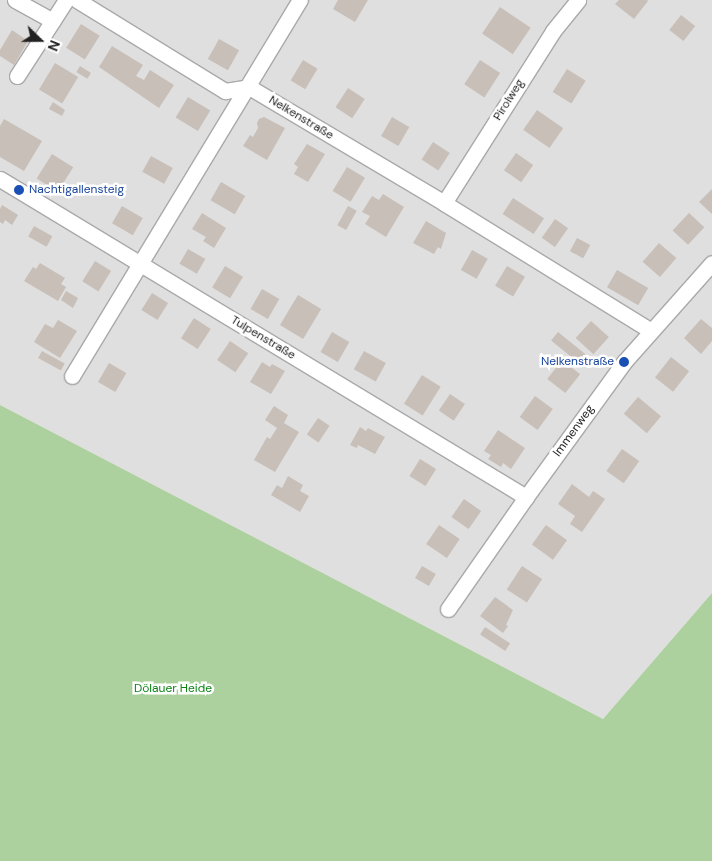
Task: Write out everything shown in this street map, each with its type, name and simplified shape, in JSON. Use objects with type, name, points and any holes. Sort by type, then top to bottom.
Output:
[{"type":"street","points":[[15,0],[53,21]]},
{"type":"street","points":[[17,76],[66,0]]},
{"type":"street","points":[[77,0],[225,91],[248,87]]},
{"type":"street","points":[[72,376],[300,0]]},
{"type":"street","name":"Pirolweg","points":[[444,203],[553,31],[578,0]]},
{"type":"street","name":"Nelkenstraße","points":[[248,87],[444,203],[650,330]]},
{"type":"street","name":"Tulpenstraße","points":[[0,179],[526,497]]},
{"type":"street","name":"Immenweg","points":[[448,609],[624,362],[650,330],[712,263]]},
{"type":"shaded area","points":[[0,0],[712,0],[712,593],[603,719],[0,405]]},
{"type":"green space","name":"Dölauer Heide","points":[[0,405],[603,719],[712,593],[712,861],[0,861]]},
{"type":"building","points":[[338,0],[368,0],[355,22],[333,9]]},
{"type":"building","points":[[619,0],[648,1],[634,19],[615,4]]},
{"type":"building","points":[[500,7],[531,28],[513,54],[482,34]]},
{"type":"building","points":[[681,15],[695,26],[683,41],[669,30]]},
{"type":"building","points":[[81,24],[100,36],[85,59],[66,48]]},
{"type":"building","points":[[12,30],[28,41],[14,65],[0,56],[0,50]]},
{"type":"building","points":[[219,39],[239,50],[228,70],[208,59]]},
{"type":"building","points":[[112,46],[143,65],[136,76],[144,80],[150,70],[174,85],[159,108],[99,67]]},
{"type":"building","points":[[303,60],[318,69],[305,89],[291,81]]},
{"type":"building","points":[[480,60],[500,73],[484,97],[464,84]]},
{"type":"building","points":[[55,63],[78,77],[62,103],[39,90]]},
{"type":"building","points":[[80,66],[91,73],[87,79],[76,72]]},
{"type":"building","points":[[567,69],[586,81],[571,104],[553,92]]},
{"type":"building","points":[[348,88],[365,99],[352,118],[335,107]]},
{"type":"building","points":[[188,97],[210,110],[198,131],[176,118]]},
{"type":"building","points":[[53,102],[65,110],[62,116],[49,109]]},
{"type":"building","points":[[537,110],[563,128],[549,148],[523,130]]},
{"type":"building","points":[[264,117],[285,128],[267,160],[243,146],[250,135],[253,137],[258,128],[257,123],[259,119]]},
{"type":"building","points":[[392,117],[409,127],[398,146],[381,136]]},
{"type":"building","points":[[4,119],[42,141],[24,171],[0,157],[0,126]]},
{"type":"building","points":[[433,142],[450,153],[438,171],[422,160]]},
{"type":"building","points":[[307,144],[325,154],[308,182],[294,174],[298,167],[294,164]]},
{"type":"building","points":[[516,153],[533,165],[521,182],[504,170]]},
{"type":"building","points":[[52,154],[73,167],[58,192],[37,179]]},
{"type":"building","points":[[151,156],[173,168],[164,184],[142,172]]},
{"type":"building","points":[[347,167],[365,178],[351,202],[333,191]]},
{"type":"building","points":[[221,182],[245,196],[235,214],[210,200]]},
{"type":"building","points":[[712,189],[712,214],[699,202]]},
{"type":"building","points":[[383,194],[404,207],[386,237],[365,224],[370,216],[362,212],[372,196],[379,200]]},
{"type":"building","points":[[513,198],[544,218],[534,234],[503,214]]},
{"type":"building","points":[[2,205],[18,215],[12,225],[5,220],[3,224],[0,222],[0,209]]},
{"type":"building","points":[[122,206],[143,218],[133,235],[112,223]]},
{"type":"building","points":[[348,206],[357,211],[346,230],[337,225]]},
{"type":"building","points":[[202,213],[226,228],[214,248],[203,241],[206,237],[192,229]]},
{"type":"building","points":[[689,213],[704,227],[688,245],[673,231]]},
{"type":"building","points":[[555,219],[568,228],[555,247],[542,238]]},
{"type":"building","points":[[426,221],[446,233],[441,249],[438,247],[434,254],[413,243]]},
{"type":"building","points":[[34,226],[52,236],[47,247],[28,236]]},
{"type":"building","points":[[577,238],[590,245],[583,258],[570,251]]},
{"type":"building","points":[[659,243],[676,258],[660,277],[643,262]]},
{"type":"building","points":[[188,249],[205,259],[197,274],[180,264]]},
{"type":"building","points":[[472,250],[488,259],[477,279],[461,270]]},
{"type":"building","points":[[95,261],[111,271],[98,291],[82,281]]},
{"type":"building","points":[[40,263],[65,278],[61,284],[66,287],[58,301],[24,281],[33,267],[36,269]]},
{"type":"building","points":[[225,266],[243,277],[230,298],[212,287]]},
{"type":"building","points":[[507,266],[525,277],[513,297],[495,286]]},
{"type":"building","points":[[617,270],[648,288],[638,305],[607,287]]},
{"type":"building","points":[[262,289],[279,299],[268,319],[250,309]]},
{"type":"building","points":[[66,291],[78,298],[73,308],[61,300]]},
{"type":"building","points":[[152,293],[168,303],[158,320],[141,310]]},
{"type":"building","points":[[298,295],[321,309],[303,339],[280,325]]},
{"type":"building","points":[[194,318],[211,329],[198,349],[181,338]]},
{"type":"building","points":[[701,319],[712,328],[712,341],[701,354],[684,338]]},
{"type":"building","points":[[58,320],[77,331],[60,358],[34,342],[45,324],[53,328]]},
{"type":"building","points":[[591,321],[609,337],[593,354],[576,338]]},
{"type":"building","points":[[332,332],[349,342],[338,362],[320,352]]},
{"type":"building","points":[[558,332],[585,354],[578,363],[551,341]]},
{"type":"building","points":[[230,341],[248,353],[235,372],[217,360]]},
{"type":"building","points":[[42,351],[65,364],[61,371],[38,358]]},
{"type":"building","points":[[364,351],[386,363],[376,381],[354,369]]},
{"type":"building","points":[[671,357],[689,371],[673,392],[655,377]]},
{"type":"building","points":[[562,360],[580,374],[565,393],[547,379]]},
{"type":"building","points":[[262,362],[270,367],[272,364],[285,371],[271,394],[250,382]]},
{"type":"building","points":[[109,363],[126,373],[115,392],[98,382]]},
{"type":"building","points":[[422,375],[441,387],[423,415],[404,404]]},
{"type":"building","points":[[450,394],[465,404],[454,421],[439,411]]},
{"type":"building","points":[[535,396],[553,409],[538,430],[520,417]]},
{"type":"building","points":[[638,397],[661,416],[647,433],[624,414]]},
{"type":"building","points":[[274,406],[288,415],[284,423],[299,432],[275,472],[254,460],[267,437],[270,439],[277,428],[265,420]]},
{"type":"building","points":[[318,418],[330,426],[318,442],[307,435]]},
{"type":"building","points":[[360,427],[366,431],[368,428],[385,437],[375,454],[358,445],[357,448],[350,445]]},
{"type":"building","points":[[498,430],[525,448],[511,469],[503,463],[501,467],[488,459],[491,455],[484,451]]},
{"type":"building","points":[[622,449],[639,461],[624,483],[607,471]]},
{"type":"building","points":[[420,459],[436,469],[426,486],[409,476]]},
{"type":"building","points":[[288,476],[303,485],[300,491],[309,496],[300,512],[271,495],[277,485],[282,488]]},
{"type":"building","points":[[572,484],[589,497],[593,491],[605,499],[582,532],[570,524],[575,516],[558,504]]},
{"type":"building","points":[[464,499],[481,511],[469,529],[451,517]]},
{"type":"building","points":[[439,525],[460,539],[447,558],[426,544]]},
{"type":"building","points":[[546,525],[567,540],[553,560],[532,544]]},
{"type":"building","points":[[422,566],[436,574],[429,586],[415,578]]},
{"type":"building","points":[[522,566],[542,579],[527,603],[507,589]]},
{"type":"building","points":[[495,597],[513,610],[506,625],[508,626],[503,633],[480,616]]},
{"type":"building","points":[[485,627],[510,643],[505,651],[480,635]]},
{"type":"place","name":"Nachtigallensteig","points":[[19,190]]},
{"type":"place","name":"Nelkenstraße","points":[[624,362]]}]
